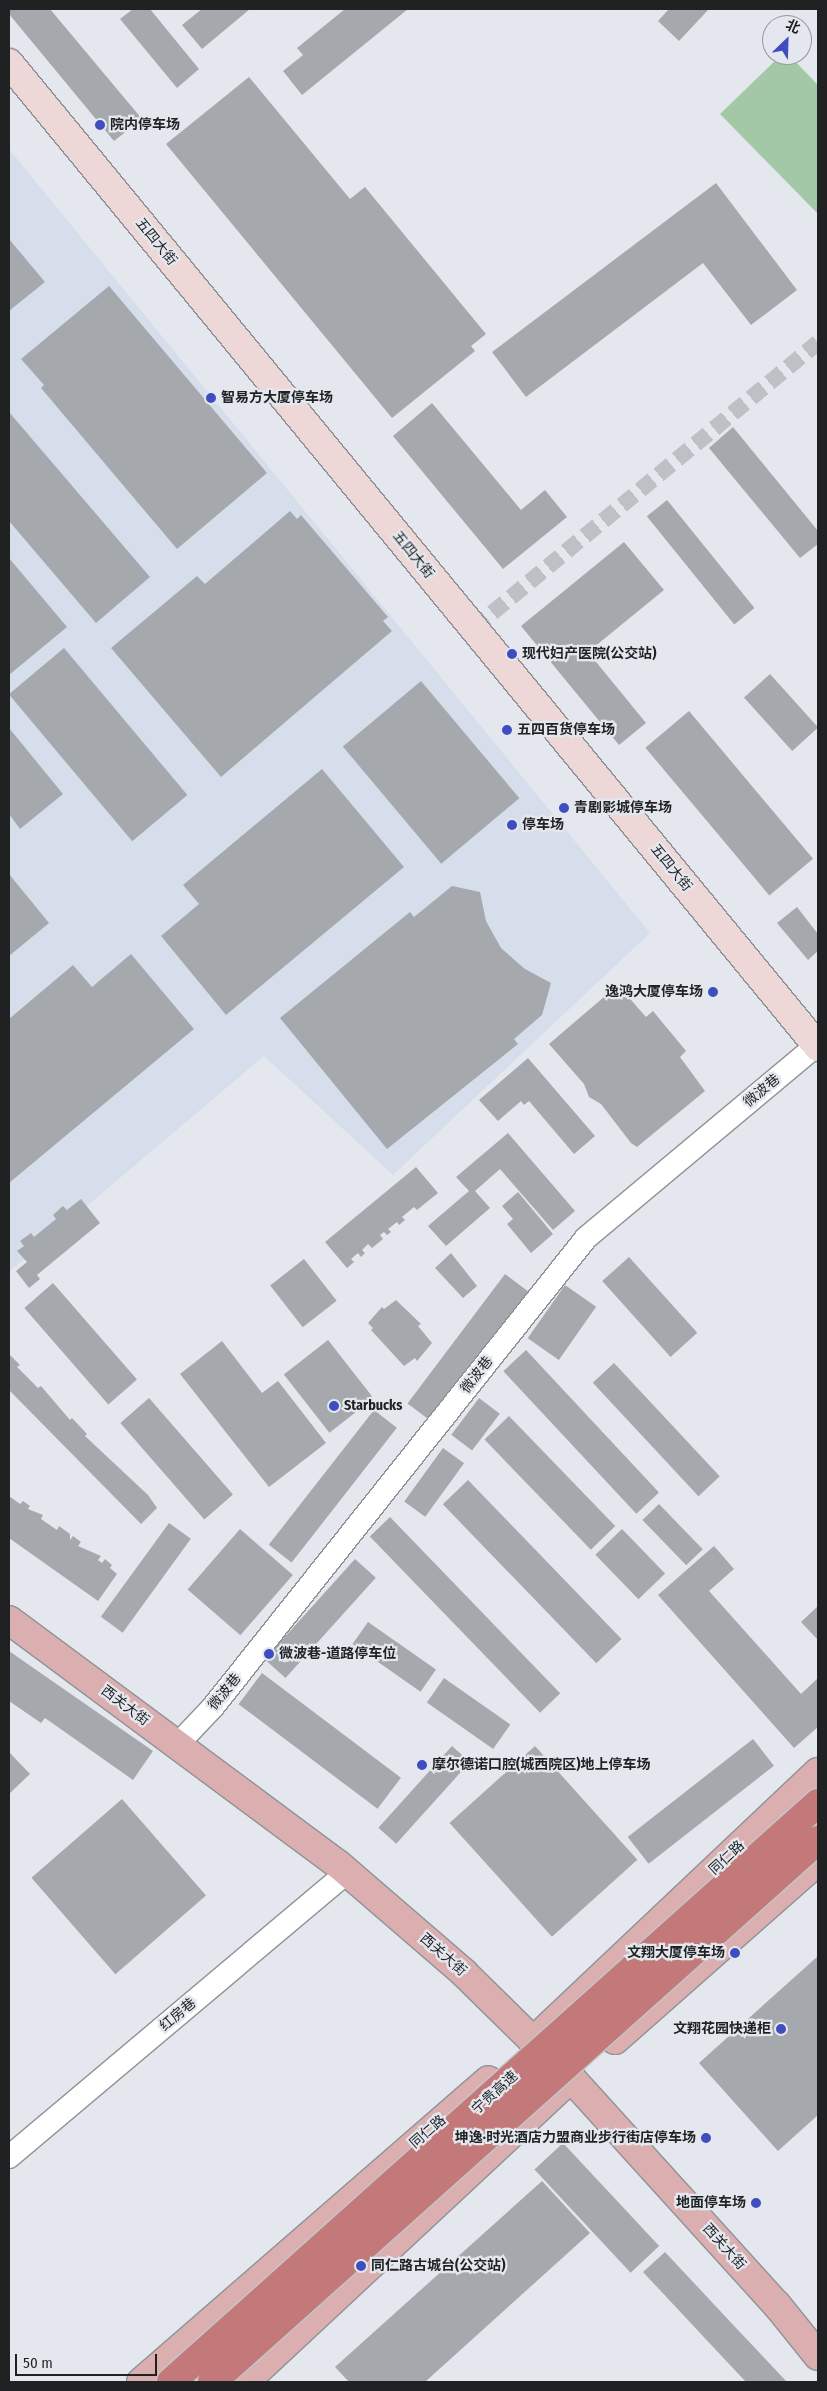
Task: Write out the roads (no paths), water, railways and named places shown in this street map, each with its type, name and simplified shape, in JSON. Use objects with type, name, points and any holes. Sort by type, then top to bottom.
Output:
[{"type":"highway","name":"宁贵高速","points":[[171,2382],[818,1803]]},
{"type":"highway","name":"宁贵高速","points":[[212,2382],[818,1840]]},
{"type":"main road","name":"五四大街","points":[[9,63],[818,1046]]},
{"type":"main road","name":"西关大街","points":[[9,1620],[347,1872],[464,1973],[571,2078],[777,2305],[818,2356]]},
{"type":"main road","name":"同仁路","points":[[141,2382],[534,2040],[818,1772]]},
{"type":"main road","points":[[245,2382],[571,2078],[818,1861]]},
{"type":"street","name":"微波巷","points":[[177,1745],[213,1707],[586,1238],[818,1046]]},
{"type":"street","name":"红房巷","points":[[9,2157],[347,1872]]},
{"type":"tunnel","points":[[474,628],[818,342]]},
{"type":"place","name":"院内停车场","points":[[100,125]]},
{"type":"place","name":"智易方大厦停车场","points":[[211,398]]},
{"type":"place","name":"现代妇产医院(公交站)","points":[[512,654]]},
{"type":"place","name":"五四百货停车场","points":[[507,730]]},
{"type":"place","name":"青剧影城停车场","points":[[564,808]]},
{"type":"place","name":"停车场","points":[[512,825]]},
{"type":"place","name":"逸鸿大厦停车场","points":[[713,992]]},
{"type":"place","name":"Starbucks","points":[[334,1406]]},
{"type":"place","name":"微波巷-道路停车位","points":[[269,1654]]},
{"type":"place","name":"摩尔德诺口腔(城西院区)地上停车场","points":[[422,1765]]},
{"type":"place","name":"文翔大厦停车场","points":[[735,1953]]},
{"type":"place","name":"文翔花园快递柜","points":[[781,2029]]},
{"type":"place","name":"坤逸·时光酒店力盟商业步行街店停车场","points":[[706,2138]]},
{"type":"place","name":"地面停车场","points":[[756,2203]]},
{"type":"place","name":"同仁路古城台(公交站)","points":[[361,2266]]}]
